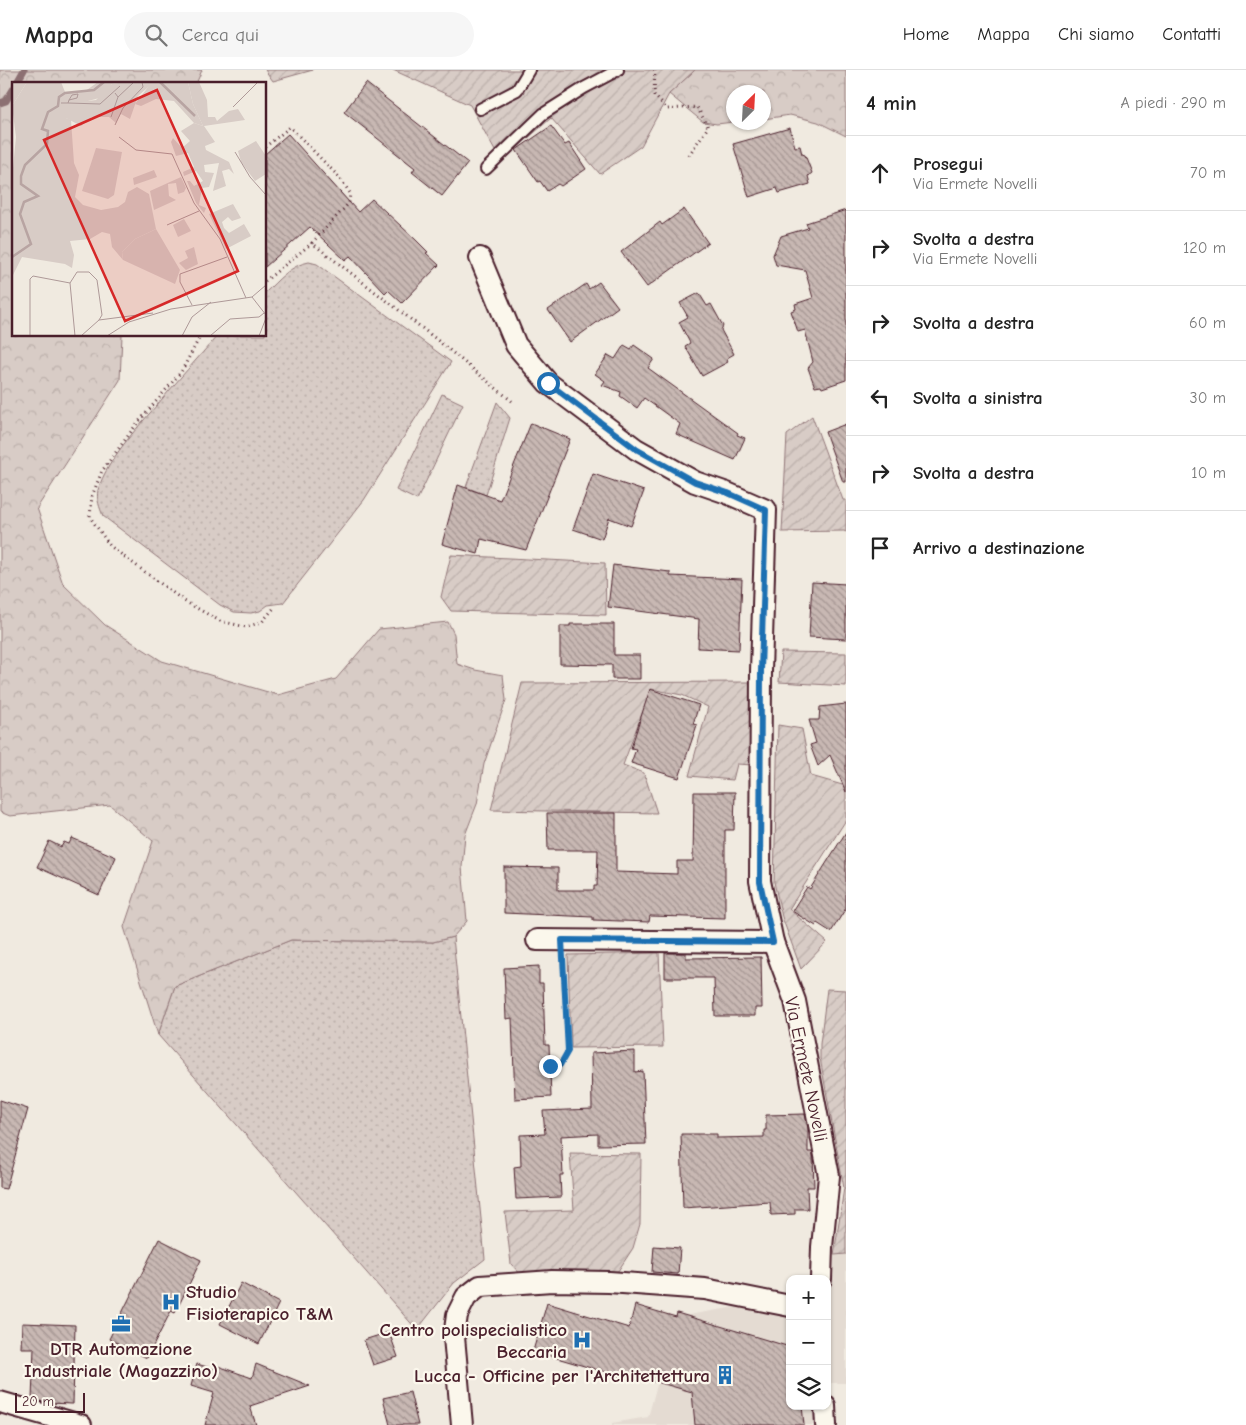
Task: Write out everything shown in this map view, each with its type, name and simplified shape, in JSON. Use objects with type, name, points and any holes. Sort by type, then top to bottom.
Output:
[{"type":"street","name":"Via Ermete Novelli","points":[[480,258],[516,345],[548,383],[636,449],[695,482],[728,493],[766,510],[761,671],[760,882],[773,942],[795,1001],[828,1176],[821,1275]]},
{"type":"street","points":[[537,940],[773,942]]},
{"type":"street","points":[[462,1425],[454,1338],[457,1315],[466,1297],[480,1286],[552,1281],[609,1282],[705,1288],[786,1305]]},
{"type":"street","points":[[0,1402],[80,1425]]},
{"type":"street","points":[[825,1410],[826,1425]]},
{"type":"lane","points":[[480,109],[517,90],[529,70]]},
{"type":"lane","points":[[486,169],[543,114],[584,88],[618,70]]},
{"type":"path","points":[[655,70],[654,95],[667,109],[697,107],[708,127],[689,155]]},
{"type":"path","points":[[266,146],[290,127],[339,176],[350,193],[349,203],[312,243],[266,280]]},
{"type":"path","points":[[312,243],[431,335],[513,402]]},
{"type":"path","points":[[200,336],[181,372],[136,425],[102,471],[92,496],[90,518],[110,546],[184,601],[220,621],[246,627],[262,622],[274,608]]},
{"type":"path","points":[[550,1066],[560,1065],[568,1051],[562,940]]},
{"type":"shaded area","name":"Lucca - Officine per l'Architettettura","points":[[813,1252],[834,1255],[846,1254],[846,1383],[831,1383],[831,1275],[825,1275]]},
{"type":"shaded area","name":"Lucca - Officine per l'Architettettura","points":[[786,1299],[786,1410],[831,1410],[832,1425],[612,1425],[612,1423],[648,1417],[676,1317]]},
{"type":"green space","points":[[0,70],[202,70],[197,82],[12,82],[12,336],[122,336],[120,380],[37,508],[63,584],[105,625],[162,661],[278,695],[336,679],[379,629],[448,622],[454,634],[457,664],[475,670],[503,675],[506,700],[484,764],[477,804],[465,835],[462,867],[467,921],[453,937],[433,942],[291,940],[175,986],[158,1035],[124,927],[153,841],[110,805],[10,816],[0,812]]},
{"type":"green space","points":[[265,70],[313,70],[273,81]]},
{"type":"green space","points":[[393,70],[695,70],[669,94],[641,146],[600,174],[551,118],[501,162],[470,105]]},
{"type":"green space","points":[[695,70],[846,70],[846,136],[818,122],[790,115],[771,118],[771,85],[726,85],[726,123],[717,124],[703,122],[669,94]]},
{"type":"green space","points":[[309,262],[317,264],[451,362],[364,500],[283,603],[268,605],[260,611],[251,613],[234,612],[220,605],[103,516],[98,500],[98,490],[108,467],[123,445],[217,336],[266,336],[266,292],[280,278],[296,266]]},
{"type":"green space","points":[[442,394],[463,404],[417,500],[396,490]]},
{"type":"green space","points":[[497,402],[510,418],[486,495],[466,487]]},
{"type":"green space","points":[[812,416],[843,500],[846,500],[846,532],[782,532],[787,435]]},
{"type":"green space","points":[[451,555],[605,563],[606,615],[451,611],[441,597]]},
{"type":"green space","points":[[781,652],[846,653],[846,686],[779,682]]},
{"type":"green space","points":[[751,682],[753,765],[737,764],[733,780],[689,776],[708,707],[682,695],[651,689],[623,765],[644,773],[657,813],[491,810],[522,683]]},
{"type":"green space","points":[[778,725],[802,729],[811,776],[846,786],[846,820],[789,909],[827,942],[801,969],[782,917],[774,882]]},
{"type":"green space","points":[[453,937],[485,1259],[454,1283],[417,1330],[158,1035],[175,986],[291,940],[433,942]]},
{"type":"green space","points":[[659,953],[663,1047],[571,1048],[568,955]]},
{"type":"green space","points":[[827,989],[846,990],[846,1254],[834,1255],[844,1188],[820,1058]]},
{"type":"green space","points":[[570,1153],[641,1154],[640,1224],[633,1248],[618,1271],[524,1278],[511,1264],[505,1212],[574,1210]]},
{"type":"building","points":[[366,83],[468,163],[442,196],[412,172],[415,168],[344,112]]},
{"type":"building","points":[[551,126],[565,145],[569,143],[586,169],[561,186],[558,184],[547,191],[540,181],[538,182],[516,150]]},
{"type":"building","points":[[790,128],[795,147],[800,146],[812,173],[808,176],[810,184],[779,193],[777,188],[749,197],[733,144]]},
{"type":"building","points":[[288,134],[358,212],[372,199],[416,240],[439,265],[402,303],[388,290],[385,293],[350,256],[345,260],[310,227],[266,266],[266,153]]},
{"type":"building","points":[[684,209],[708,243],[647,287],[621,252],[660,222],[662,225]]},
{"type":"building","points":[[846,210],[846,380],[822,388],[821,386],[815,387],[808,368],[813,362],[805,330],[798,332],[791,311],[796,309],[795,304],[813,298],[805,270],[776,265],[773,255],[781,236],[808,228],[806,223]]},
{"type":"building","points":[[599,282],[618,307],[570,342],[548,310],[586,284],[589,289]]},
{"type":"building","points":[[699,293],[707,306],[711,304],[723,326],[721,330],[734,354],[727,358],[728,362],[702,376],[685,346],[690,343],[679,322],[688,317],[680,303]]},
{"type":"building","points":[[624,345],[631,349],[634,345],[654,359],[648,368],[738,433],[737,435],[745,438],[735,460],[676,434],[680,424],[644,398],[637,408],[620,396],[621,392],[602,385],[605,381],[595,374],[608,355],[615,359]]},
{"type":"building","points":[[531,423],[570,439],[526,550],[481,539],[478,554],[442,544],[458,485],[500,500]]},
{"type":"building","points":[[846,424],[846,482],[843,482],[825,432]]},
{"type":"building","points":[[593,474],[644,491],[631,526],[609,518],[602,539],[573,529]]},
{"type":"building","points":[[613,565],[670,572],[670,576],[742,579],[739,650],[698,648],[699,619],[608,607]]},
{"type":"building","points":[[812,582],[846,584],[846,639],[809,637]]},
{"type":"building","points":[[570,624],[614,624],[614,655],[640,655],[640,679],[612,679],[612,665],[560,664],[560,626],[570,626]]},
{"type":"building","points":[[650,689],[699,705],[693,724],[697,725],[679,778],[631,763],[636,749],[631,748]]},
{"type":"building","points":[[846,704],[846,792],[830,755],[818,766],[810,745],[816,743],[809,720],[819,720],[820,707]]},
{"type":"building","points":[[694,792],[735,792],[734,830],[725,830],[725,918],[650,916],[649,922],[593,920],[593,917],[504,913],[504,867],[558,868],[558,890],[594,890],[594,886],[597,886],[598,850],[548,850],[547,813],[616,813],[616,872],[677,874],[677,861],[693,861]]},
{"type":"building","points":[[846,832],[846,908],[831,932],[817,923],[816,926],[792,911],[807,887],[810,889]]},
{"type":"building","points":[[72,838],[116,857],[99,895],[37,867],[49,841],[61,847],[64,842],[69,844]]},
{"type":"building","points":[[665,953],[686,953],[686,958],[761,957],[762,1008],[755,1008],[755,1016],[715,1016],[714,978],[665,978]]},
{"type":"building","points":[[539,966],[539,983],[543,983],[545,1045],[549,1045],[551,1097],[515,1099],[512,1018],[506,1019],[504,968]]},
{"type":"building","points":[[635,1051],[635,1072],[643,1071],[646,1144],[598,1145],[598,1134],[561,1136],[563,1175],[560,1175],[561,1197],[516,1199],[514,1167],[521,1166],[520,1135],[545,1134],[543,1111],[592,1109],[591,1053]]},
{"type":"building","points":[[0,1100],[28,1109],[6,1189],[0,1188]]},
{"type":"building","points":[[805,1114],[808,1128],[808,1152],[812,1152],[813,1155],[814,1187],[807,1187],[808,1209],[795,1209],[795,1214],[771,1215],[770,1202],[683,1208],[681,1134],[717,1134],[717,1138],[764,1137],[766,1115]]},
{"type":"building","points":[[159,1239],[201,1260],[175,1313],[171,1311],[147,1358],[109,1339]]},
{"type":"building","points":[[654,1246],[680,1248],[678,1274],[652,1272]]},
{"type":"building","points":[[241,1283],[279,1303],[259,1344],[220,1324]]},
{"type":"building","points":[[547,1303],[629,1328],[635,1305],[676,1317],[677,1313],[786,1346],[786,1410],[802,1410],[804,1425],[695,1425],[692,1392],[657,1382],[632,1380],[533,1351]]},
{"type":"building","points":[[22,1323],[75,1325],[73,1404],[46,1403],[32,1399],[34,1348],[21,1348]]},
{"type":"building","points":[[389,1332],[398,1357],[373,1365],[364,1340]]},
{"type":"building","points":[[197,1364],[214,1369],[215,1365],[252,1378],[256,1364],[310,1386],[250,1406],[256,1425],[205,1425],[214,1393],[191,1386]]},
{"type":"building","points":[[410,1392],[418,1425],[390,1425],[383,1398]]},
{"type":"waterway","points":[[17,82],[24,70]]},
{"type":"waterway","points":[[0,103],[6,101],[12,91]]},
{"type":"place","name":"Studio Fisioterapico T&M","points":[[171,1302]]},
{"type":"place","name":"DTR Automazione Industriale (Magazzino)","points":[[121,1324]]},
{"type":"place","name":"Centro polispecialistico Beccaria","points":[[582,1340]]},
{"type":"place","name":"Lucca - Officine per l'Architettettura","points":[[725,1375]]},
{"type":"route","points":[[548,383],[636,449],[695,482],[728,493],[766,510],[761,671],[760,882],[773,942],[562,940],[568,1051],[560,1065],[550,1066]]}]
